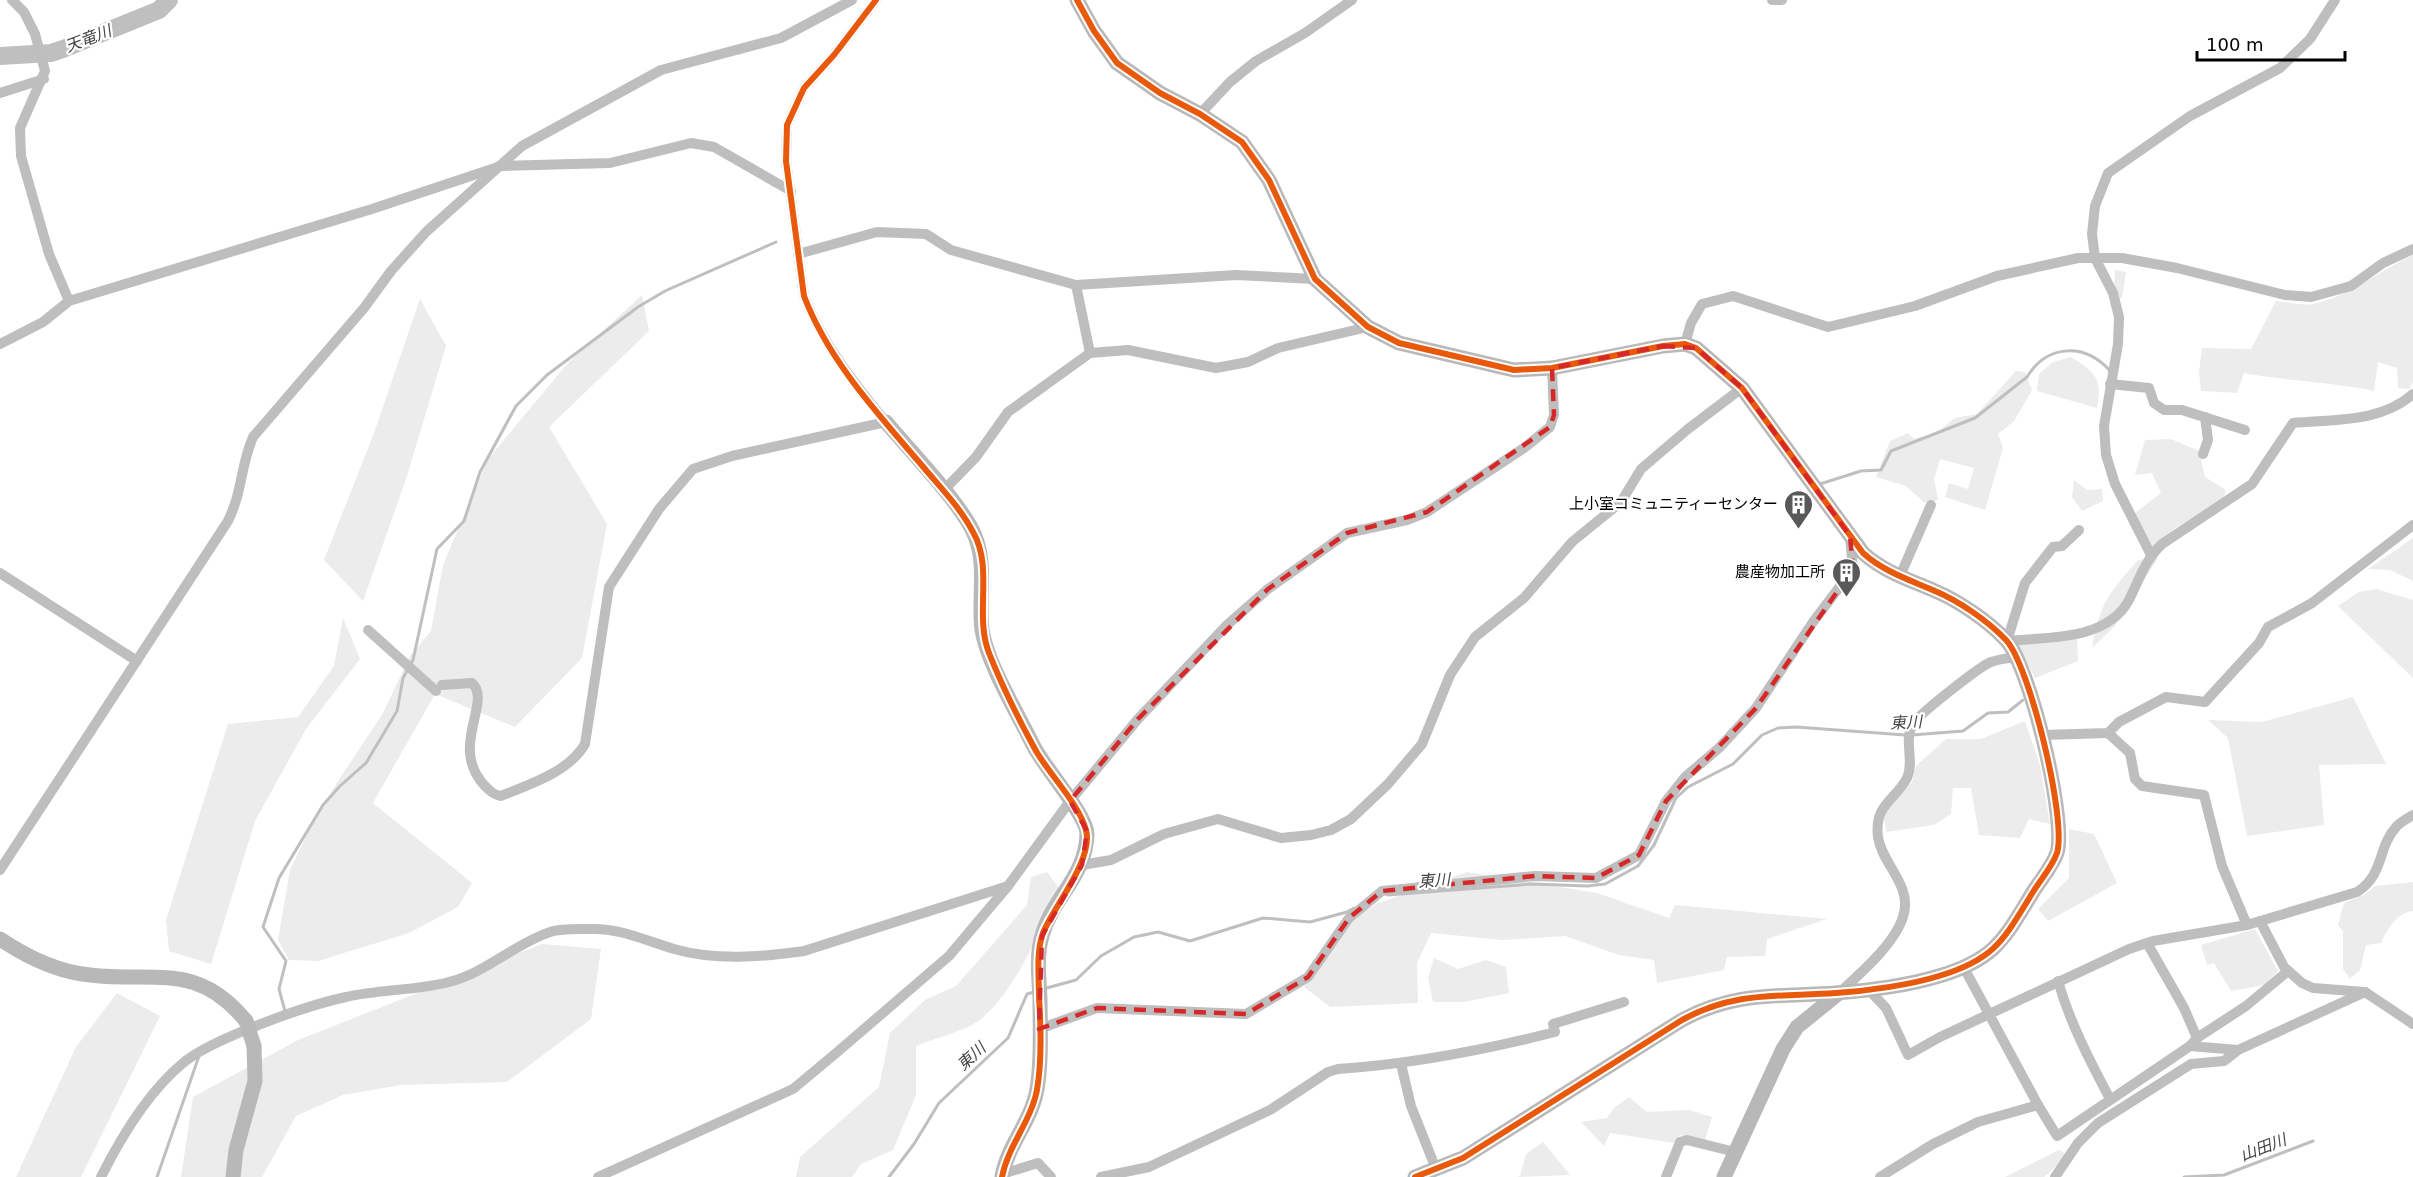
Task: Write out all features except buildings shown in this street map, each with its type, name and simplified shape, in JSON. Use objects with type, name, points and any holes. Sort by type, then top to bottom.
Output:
[{"type":"street","points":[[12,0],[24,12],[36,33],[44,65],[44,78],[23,120],[20,146],[49,254],[69,301]]},
{"type":"street","points":[[0,870],[228,521],[238,499],[244,459],[253,437],[426,232],[522,146],[640,80],[699,58],[781,38],[852,0]]},
{"type":"street","points":[[876,0],[834,55],[804,88],[787,125],[786,161],[804,296],[812,317],[850,377],[975,534],[981,556],[982,630],[989,653],[1036,752],[1070,801],[1087,831],[1082,865],[1062,896],[1042,936],[1038,971],[1039,1029],[1036,1093],[1002,1176]]},
{"type":"street","points":[[1077,0],[1094,31],[1117,63],[1160,93],[1200,114],[1242,142],[1269,180],[1315,279],[1368,327],[1399,343],[1514,370],[1552,368],[1685,344],[1707,356],[1742,388],[1850,536],[1874,563],[1938,592],[1989,626],[2007,641],[2018,657],[2043,735],[2060,827],[2057,853],[2007,936],[1992,952],[1963,966],[1928,978],[1893,986],[1839,993],[1739,997],[1700,1010],[1487,1143],[1415,1177]]},
{"type":"street","points":[[1200,114],[1230,82],[1256,61],[1305,33],[1352,0]]},
{"type":"street","points":[[1772,0],[1782,0]]},
{"type":"street","points":[[2151,555],[2115,484],[2106,455],[2104,426],[2118,344],[2119,317],[2113,293],[2095,258],[2092,234],[2095,206],[2108,173],[2190,116],[2280,68],[2310,39],[2335,0]]},
{"type":"street","points":[[0,93],[44,78]]},
{"type":"street","points":[[0,344],[44,322],[69,301],[372,209],[501,166],[610,163],[691,143],[714,147],[791,191]]},
{"type":"street","points":[[798,254],[877,232],[926,234],[951,250],[1076,285],[1236,275],[1315,279]]},
{"type":"street","points":[[1685,344],[1690,323],[1702,304],[1717,298],[1733,296],[1828,327],[1915,306],[1997,276],[2050,262],[2095,258],[2122,258],[2285,295],[2311,297],[2351,286],[2383,263],[2413,249]]},
{"type":"street","points":[[1076,285],[1090,353]]},
{"type":"street","points":[[943,491],[976,457],[1008,412],[1090,353],[1128,350],[1216,368],[1248,362],[1278,348],[1368,327]]},
{"type":"street","points":[[598,1177],[793,1089],[949,956],[1008,886],[1070,801],[1138,719],[1227,625],[1268,589],[1347,533],[1407,520],[1427,512],[1524,448],[1550,427],[1554,415],[1552,368]]},
{"type":"street","points":[[2110,384],[2149,387],[2154,404],[2164,410],[2181,410],[2245,430]]},
{"type":"street","points":[[1082,865],[1111,860],[1164,834],[1218,819],[1281,838],[1311,836],[1331,830],[1351,819],[1388,784],[1422,744],[1450,675],[1475,637],[1524,598],[1572,542],[1621,502],[1641,470],[1688,429],[1742,388]]},
{"type":"street","points":[[2389,410],[2413,394]]},
{"type":"street","points":[[2007,641],[2073,634],[2101,627],[2112,619],[2127,602],[2151,555],[2162,544],[2252,484],[2293,423],[2367,417],[2413,404]]},
{"type":"street","points":[[2203,454],[2208,440],[2205,417]]},
{"type":"street","points":[[442,685],[466,681],[472,683],[478,690],[478,708],[469,737],[470,761],[482,783],[496,796],[507,794],[560,769],[571,762],[585,744],[609,587],[659,509],[693,469],[732,456],[886,422]]},
{"type":"street","points":[[1900,576],[1931,505]]},
{"type":"street","points":[[2043,735],[2108,733],[2119,722],[2166,697],[2205,702],[2259,643],[2268,627],[2312,603],[2413,525]]},
{"type":"street","points":[[2007,641],[2025,583],[2054,547],[2062,546],[2079,530]]},
{"type":"street","points":[[1039,1029],[1097,1008],[1246,1014],[1308,977],[1349,918],[1382,891],[1535,876],[1596,878],[1639,855],[1666,801],[1685,777],[1719,748],[1756,708],[1812,622],[1853,569],[1850,536]]},
{"type":"street","points":[[0,573],[137,661]]},
{"type":"street","points":[[1724,1177],[1771,1070],[1797,1027],[1865,970],[1900,929],[1905,910],[1904,892],[1887,862],[1878,836],[1880,812],[1907,778],[1912,725],[1925,712],[1990,662],[2018,657]]},
{"type":"street","points":[[2108,733],[2130,753],[2135,779],[2142,786],[2204,795],[2222,866],[2247,925]]},
{"type":"street","points":[[1867,988],[1886,1008],[1908,1055],[2058,981],[2147,943],[2247,925],[2357,892],[2367,885],[2380,866],[2387,841],[2397,826],[2413,814]]},
{"type":"street","points":[[101,1177],[157,1089],[184,1062],[208,1048],[294,1012],[347,996],[394,992],[449,982],[471,975],[524,943],[552,931],[594,929],[630,933],[675,950],[727,957],[770,956],[804,951],[1008,886]]},
{"type":"street","points":[[2260,921],[2288,971],[2313,988],[2365,992],[2413,1024]]},
{"type":"street","points":[[0,939],[64,971],[90,975],[170,977],[215,990],[233,1004],[246,1021],[254,1046],[255,1081],[236,1150],[233,1177]]},
{"type":"street","points":[[2147,943],[2184,1008],[2193,1042]]},
{"type":"street","points":[[1963,966],[1988,1015],[2057,1136],[2246,1006],[2288,971]]},
{"type":"street","points":[[2058,981],[2065,1007],[2082,1047],[2110,1100]]},
{"type":"street","points":[[2055,1177],[2078,1143],[2097,1123],[2191,1064],[2224,1061],[2238,1050],[2365,992]]},
{"type":"street","points":[[1101,1177],[1149,1167],[1270,1110],[1328,1072],[1338,1069],[1401,1064],[1555,1032],[1553,1024],[1624,1002]]},
{"type":"street","points":[[2193,1042],[2238,1050]]},
{"type":"street","points":[[1401,1064],[1411,1106],[1436,1169]]},
{"type":"street","points":[[1880,1177],[1933,1144],[1978,1122],[2038,1105]]},
{"type":"street","points":[[1666,1177],[1680,1142],[1687,1140],[1735,1152]]},
{"type":"street","points":[[1002,1176],[1038,1163],[1052,1177]]},
{"type":"highlighted area","points":[[1663,346],[1696,348],[1742,388],[1850,536],[1853,569],[1756,708],[1666,801],[1639,855],[1596,878],[1535,876],[1382,891],[1349,918],[1308,977],[1246,1014],[1097,1008],[1039,1029],[1042,936],[1082,865],[1087,831],[1070,801],[1138,719],[1268,589],[1347,533],[1427,512],[1550,427],[1554,415],[1552,368]]},
{"type":"shaded area","points":[[2413,255],[2413,382],[2409,389],[2398,388],[2397,368],[2378,362],[2374,391],[2244,373],[2237,393],[2201,391],[2199,372],[2202,348],[2251,349],[2276,301],[2313,304],[2327,300],[2352,289]]},
{"type":"shaded area","points":[[2115,270],[2126,272],[2122,298],[2114,297]]},
{"type":"shaded area","points":[[642,295],[649,331],[549,427],[607,524],[582,658],[515,727],[435,694],[373,803],[472,883],[458,907],[409,933],[318,961],[289,960],[278,940],[290,870],[311,826],[383,713],[410,656],[431,631],[443,565],[488,459],[567,364]]},
{"type":"shaded area","points":[[420,299],[446,346],[406,479],[363,601],[324,560],[374,433]]},
{"type":"shaded area","points":[[2071,357],[2086,367],[2095,377],[2099,390],[2097,408],[2037,391],[2039,374],[2053,362]]},
{"type":"shaded area","points":[[2016,371],[2025,372],[2032,390],[2014,421],[1998,434],[2003,448],[1985,510],[1945,497],[1949,483],[1968,489],[1974,468],[1940,459],[1934,479],[1938,500],[1925,503],[1906,486],[1876,477],[1890,441],[1908,433],[1914,439],[1935,434],[1955,418],[1977,414]]},
{"type":"shaded area","points":[[2171,439],[2199,451],[2205,477],[2226,490],[2223,500],[2174,529],[2153,547],[2131,516],[2161,493],[2152,473],[2135,475],[2145,440]]},
{"type":"shaded area","points":[[2074,480],[2087,490],[2102,489],[2103,501],[2082,511],[2072,497]]},
{"type":"shaded area","points":[[2413,538],[2413,581],[2390,570],[2368,569]]},
{"type":"shaded area","points":[[2158,558],[2115,626],[2092,648],[2102,610],[2120,581],[2138,560]]},
{"type":"shaded area","points":[[2376,589],[2413,600],[2413,678],[2338,606],[2359,592]]},
{"type":"shaded area","points":[[343,618],[360,659],[306,729],[255,821],[211,964],[169,951],[166,920],[228,724],[298,717],[334,666]]},
{"type":"shaded area","points":[[2077,637],[2078,661],[2035,678],[2018,645],[2052,643]]},
{"type":"shaded area","points":[[2353,697],[2386,764],[2319,765],[2324,825],[2247,836],[2228,738],[2208,720],[2262,722]]},
{"type":"shaded area","points":[[2025,721],[2040,765],[2050,824],[2029,819],[2020,838],[1979,835],[1971,788],[1953,788],[1951,814],[1934,825],[1886,832],[1884,814],[1912,782],[1916,766],[1946,739],[1981,739]]},
{"type":"shaded area","points":[[2069,829],[2094,834],[2117,883],[2048,921],[2038,909],[2069,878]]},
{"type":"shaded area","points":[[1047,872],[1059,888],[1035,941],[1006,991],[994,1006],[975,1023],[916,1046],[916,1095],[893,1150],[861,1164],[852,1177],[796,1177],[800,1157],[879,1087],[890,1033],[925,1000],[956,986],[1027,905],[1031,877]]},
{"type":"shaded area","points":[[1467,872],[1597,893],[1669,918],[1675,905],[1827,919],[1767,939],[1765,956],[1727,957],[1724,970],[1657,983],[1654,960],[1619,955],[1565,936],[1503,940],[1431,933],[1417,963],[1418,1003],[1330,1007],[1304,987],[1334,930],[1376,904]]},
{"type":"shaded area","points":[[2413,882],[2413,911],[2397,918],[2381,943],[2366,945],[2360,970],[2350,979],[2343,969],[2343,931],[2338,925],[2344,903],[2364,895],[2375,886]]},
{"type":"shaded area","points":[[2255,929],[2278,971],[2264,985],[2231,991],[2214,963],[2207,965],[2201,945]]},
{"type":"shaded area","points":[[542,944],[601,949],[591,1019],[507,1082],[401,1085],[343,1095],[296,1116],[262,1177],[181,1177],[193,1097],[298,1040]]},
{"type":"shaded area","points":[[1434,958],[1458,969],[1486,960],[1506,967],[1509,993],[1464,1002],[1433,1002],[1428,978]]},
{"type":"shaded area","points":[[117,993],[160,1016],[81,1177],[16,1177],[76,1047]]},
{"type":"shaded area","points":[[1629,1097],[1647,1112],[1689,1110],[1712,1117],[1705,1140],[1680,1135],[1674,1143],[1610,1133],[1604,1146],[1581,1122],[1607,1118],[1614,1108]]},
{"type":"shaded area","points":[[1543,1142],[1570,1175],[1517,1177],[1520,1176],[1526,1154]]},
{"type":"shaded area","points":[[2059,1150],[2069,1155],[2044,1177],[2005,1177]]},
{"type":"waterway","name":"天竜川","points":[[0,56],[51,53],[159,10],[169,0]]},
{"type":"waterway","points":[[285,1011],[279,989],[286,961],[263,927],[279,878],[323,805],[366,763],[397,711],[403,678],[413,660],[437,549],[464,521],[480,472],[516,406],[547,375],[638,307],[665,291],[776,242]]},
{"type":"waterway","points":[[1820,484],[1861,471],[1881,470],[1891,451],[1975,418],[2027,377],[2045,358],[2056,353],[2079,352],[2101,362],[2111,372]]},
{"type":"waterway","points":[[368,630],[436,691]]},
{"type":"waterway","name":"東川","points":[[1912,735],[1963,731],[1988,713],[2008,712],[2023,700]]},
{"type":"waterway","name":"東川","points":[[1388,895],[1532,884],[1587,886],[1605,884],[1638,866],[1654,845],[1676,798],[1688,787],[1733,764],[1762,735],[1778,728],[1796,727],[1905,735]]},
{"type":"waterway","name":"東川","points":[[1043,989],[1076,980],[1101,956],[1134,937],[1158,932],[1190,941],[1263,918],[1310,922],[1354,908]]},
{"type":"waterway","name":"東川","points":[[889,1177],[914,1144],[939,1103],[1008,1038],[1027,994],[1034,992]]},
{"type":"waterway","points":[[157,1177],[199,1056]]},
{"type":"waterway","name":"山田川","points":[[2184,1177],[2224,1175],[2313,1141]]},
{"type":"cycle path","points":[[876,0],[834,55],[804,88],[787,125],[786,161],[804,296],[841,366],[951,499],[973,532],[982,561],[983,623],[989,653],[1036,751],[1071,800],[1086,830],[1087,842],[1079,868],[1048,922],[1039,948],[1041,1032],[1039,1079],[1030,1112],[1009,1155],[1002,1177]]},
{"type":"cycle path","points":[[1077,0],[1094,31],[1117,63],[1160,93],[1200,114],[1242,142],[1269,180],[1315,279],[1368,327],[1399,343],[1514,370],[1552,368],[1663,346],[1685,344],[1696,348],[1742,388],[1863,553],[1888,570],[1963,606],[2006,640],[2026,680],[2035,710],[2052,778],[2057,809],[2059,835],[2057,853],[2006,935],[1986,954],[1958,969],[1902,985],[1848,992],[1757,997],[1720,1004],[1701,1011],[1682,1020],[1463,1158],[1415,1177]]},
{"type":"place","name":"上小室コミュニティーセンター","points":[[1799,530]]},
{"type":"place","name":"農産物加工所","points":[[1846,598]]}]
